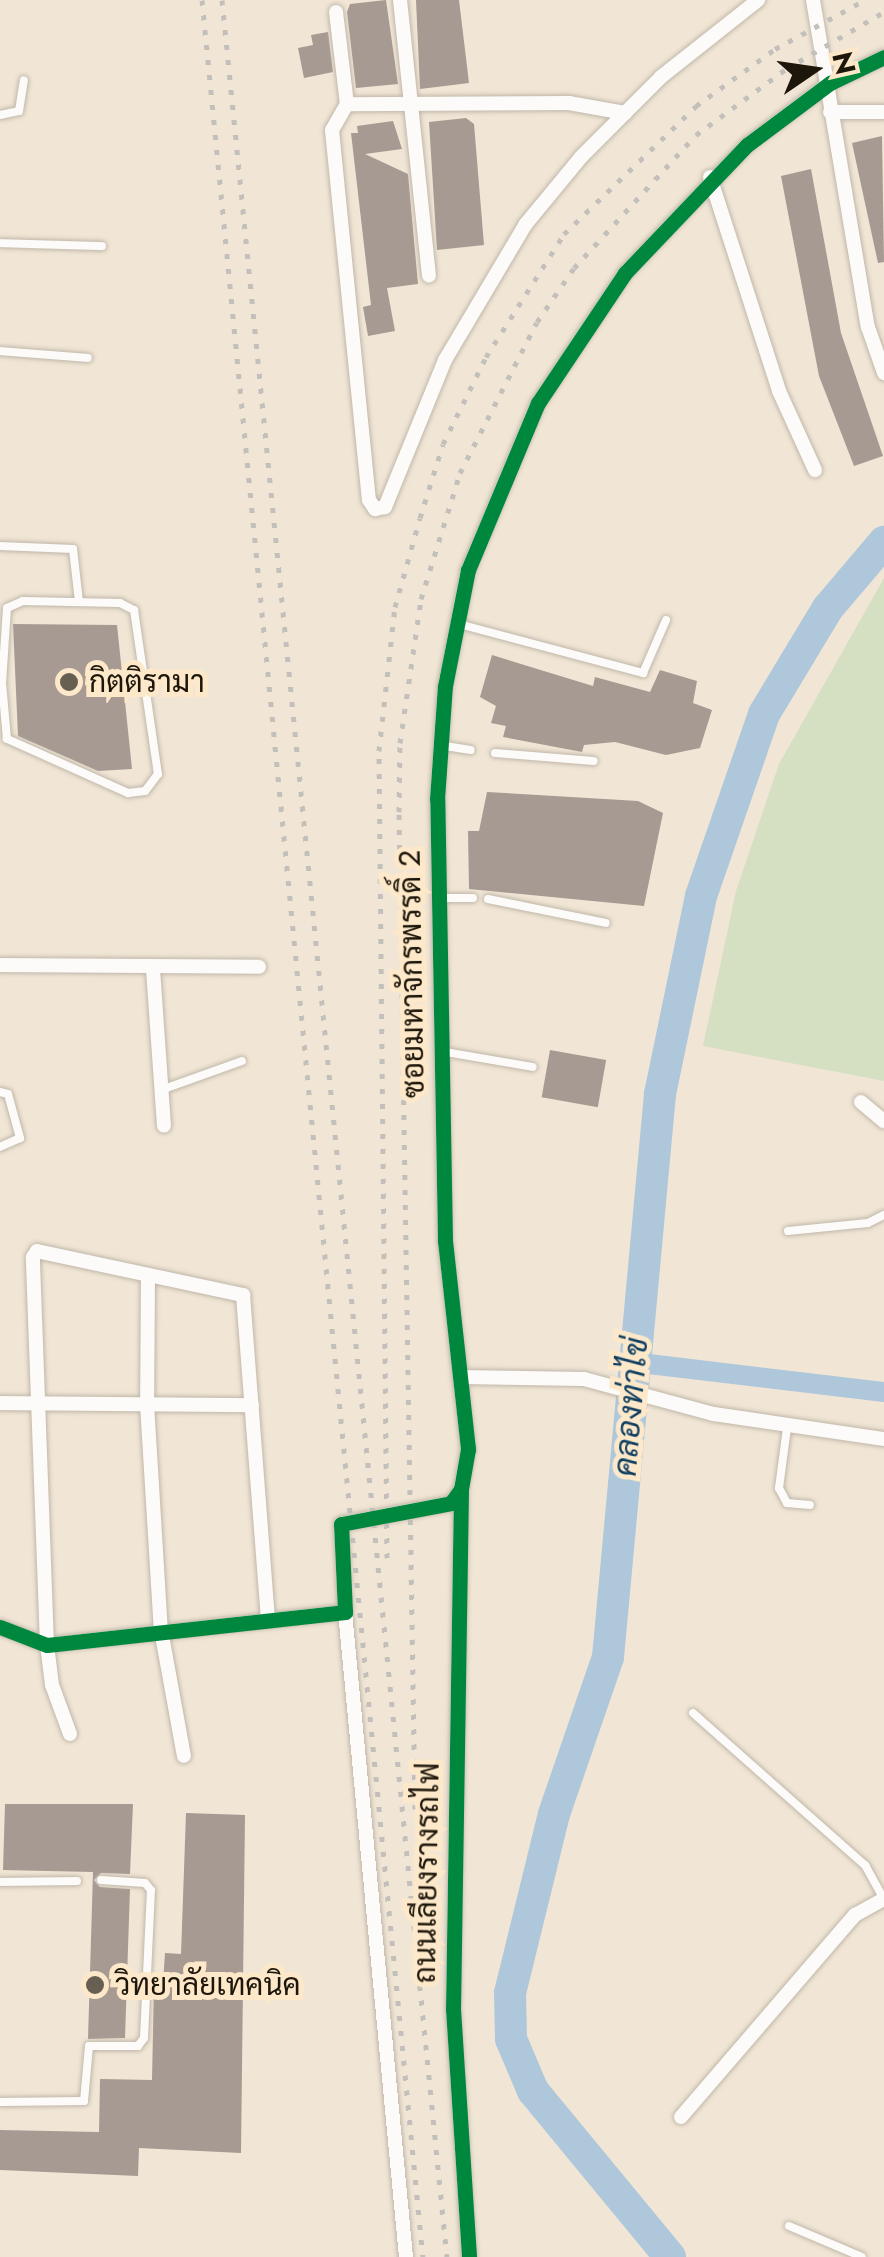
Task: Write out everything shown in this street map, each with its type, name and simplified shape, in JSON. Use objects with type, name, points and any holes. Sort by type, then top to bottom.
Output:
[{"type":"street","points":[[400,0],[429,275]]},
{"type":"street","points":[[336,12],[346,104],[332,130],[368,500],[380,510],[445,360],[499,263],[553,190],[688,52],[758,0]]},
{"type":"street","points":[[813,0],[868,327],[884,374]]},
{"type":"street","name":"ซอยมหาจักรพรรดิ์ 2","points":[[461,1489],[468,1449],[445,1241],[439,745],[455,624],[486,517],[538,403],[597,310],[710,177],[830,83],[884,57]]},
{"type":"street","points":[[346,104],[411,100],[569,103],[625,113]]},
{"type":"street","points":[[830,112],[884,112]]},
{"type":"street","points":[[710,177],[778,391],[816,470]]},
{"type":"street","points":[[0,965],[259,967]]},
{"type":"street","points":[[153,969],[164,1126]]},
{"type":"street","points":[[861,1102],[884,1121]]},
{"type":"street","points":[[70,1734],[52,1685],[47,1645],[34,1253],[42,1250],[243,1295],[268,1619]]},
{"type":"street","points":[[148,1275],[147,1404],[161,1630],[184,1756]]},
{"type":"street","points":[[460,1377],[584,1379],[714,1414],[787,1428],[884,1439]]},
{"type":"street","points":[[0,1403],[252,1405]]},
{"type":"street","points":[[0,1627],[47,1645],[345,1612],[340,1524],[451,1502],[461,1489]]},
{"type":"street","name":"ถนนเลียงรางรถไฟ","points":[[461,1489],[453,2009],[469,2257]]},
{"type":"street","name":"ถนนเลียงรางรถไฟ","points":[[345,1612],[406,2257]]},
{"type":"street","points":[[681,2117],[855,1915],[884,1898]]},
{"type":"lane","points":[[0,116],[18,110],[24,80]]},
{"type":"lane","points":[[0,243],[102,246]]},
{"type":"lane","points":[[0,350],[88,358]]},
{"type":"lane","points":[[0,546],[73,549],[79,602]]},
{"type":"lane","points":[[23,601],[79,602],[134,610],[158,774],[144,791],[128,793],[11,744],[5,732],[2,662],[7,608],[23,601]]},
{"type":"lane","points":[[455,624],[643,674],[666,620]]},
{"type":"lane","points":[[439,745],[471,750]]},
{"type":"lane","points":[[494,753],[594,761]]},
{"type":"lane","points":[[438,898],[474,898]]},
{"type":"lane","points":[[488,899],[606,923]]},
{"type":"lane","points":[[440,1051],[533,1068]]},
{"type":"lane","points":[[161,1090],[242,1061]]},
{"type":"lane","points":[[0,1092],[8,1094],[20,1138],[0,1147]]},
{"type":"lane","points":[[788,1231],[868,1223],[884,1215]]},
{"type":"lane","points":[[787,1428],[779,1488],[788,1503],[810,1505]]},
{"type":"lane","points":[[694,1714],[864,1865],[884,1898]]},
{"type":"lane","points":[[0,2102],[84,2101],[89,2046],[142,2042],[151,1890],[145,1883],[101,1880]]},
{"type":"lane","points":[[0,1882],[77,1881]]},
{"type":"lane","points":[[790,2226],[862,2257]]},
{"type":"green space","points":[[884,578],[884,1081],[703,1046],[736,891],[779,764]]},
{"type":"building","points":[[386,0],[398,84],[356,88],[347,12],[350,4]]},
{"type":"building","points":[[416,0],[459,0],[469,83],[420,89]]},
{"type":"building","points":[[328,32],[333,72],[304,78],[298,48],[313,45],[311,35]]},
{"type":"building","points":[[466,118],[474,124],[484,245],[437,250],[429,122]]},
{"type":"building","points":[[393,121],[402,149],[365,154],[408,174],[418,284],[387,288],[395,331],[368,336],[363,307],[371,305],[351,133],[358,133],[357,126]]},
{"type":"building","points":[[882,136],[884,262],[878,263],[852,143]]},
{"type":"building","points":[[811,169],[841,333],[883,456],[854,466],[819,376],[781,176]]},
{"type":"building","name":"กิตติรามา","points":[[13,624],[117,625],[132,769],[98,771],[18,736]]},
{"type":"building","points":[[492,655],[593,686],[595,677],[650,692],[660,670],[697,681],[693,703],[712,710],[700,748],[666,755],[615,742],[584,745],[582,752],[503,737],[506,726],[491,723],[496,706],[480,697]]},
{"type":"building","points":[[487,792],[638,801],[663,813],[644,906],[469,889],[468,831],[479,831]]},
{"type":"building","points":[[550,1050],[606,1060],[598,1107],[542,1097]]},
{"type":"building","points":[[5,1804],[133,1804],[130,1874],[101,1873],[94,1880],[100,1887],[130,1889],[125,2038],[88,2039],[93,1872],[3,1870]]},
{"type":"building","points":[[186,1813],[245,1815],[241,2153],[139,2148],[138,2176],[0,2170],[0,2130],[99,2132],[100,2079],[152,2080],[154,1983],[163,1983],[165,1953],[181,1954]]},
{"type":"waterway","name":"คลองท่าไข่","points":[[670,2257],[533,2091],[511,2039],[510,1993],[554,1814],[608,1657],[660,1094],[701,896],[764,714],[828,608],[884,542]]},
{"type":"waterway","points":[[632,1362],[884,1392]]},
{"type":"railway","points":[[202,0],[423,2257]]},
{"type":"railway","points":[[222,0],[447,2257]]},
{"type":"railway","points":[[387,1558],[379,751],[395,607],[420,518],[443,444],[486,357],[564,234],[696,106],[775,49],[865,0]]},
{"type":"railway","points":[[415,1809],[399,812],[400,743],[421,599],[460,473],[537,322],[574,268],[696,135],[786,69],[884,12]]},
{"type":"cycle path","points":[[0,1627],[47,1645],[345,1612],[341,1524],[451,1503],[461,1489],[468,1449],[445,1241],[437,799],[445,686],[468,570],[538,403],[625,273],[747,145],[830,83],[884,57]]},
{"type":"cycle path","points":[[461,1489],[453,2009],[469,2257]]},
{"type":"place","name":"กิตติรามา","points":[[69,682]]},
{"type":"place","name":"วิทยาลัยเทคนิค","points":[[95,1985]]}]
